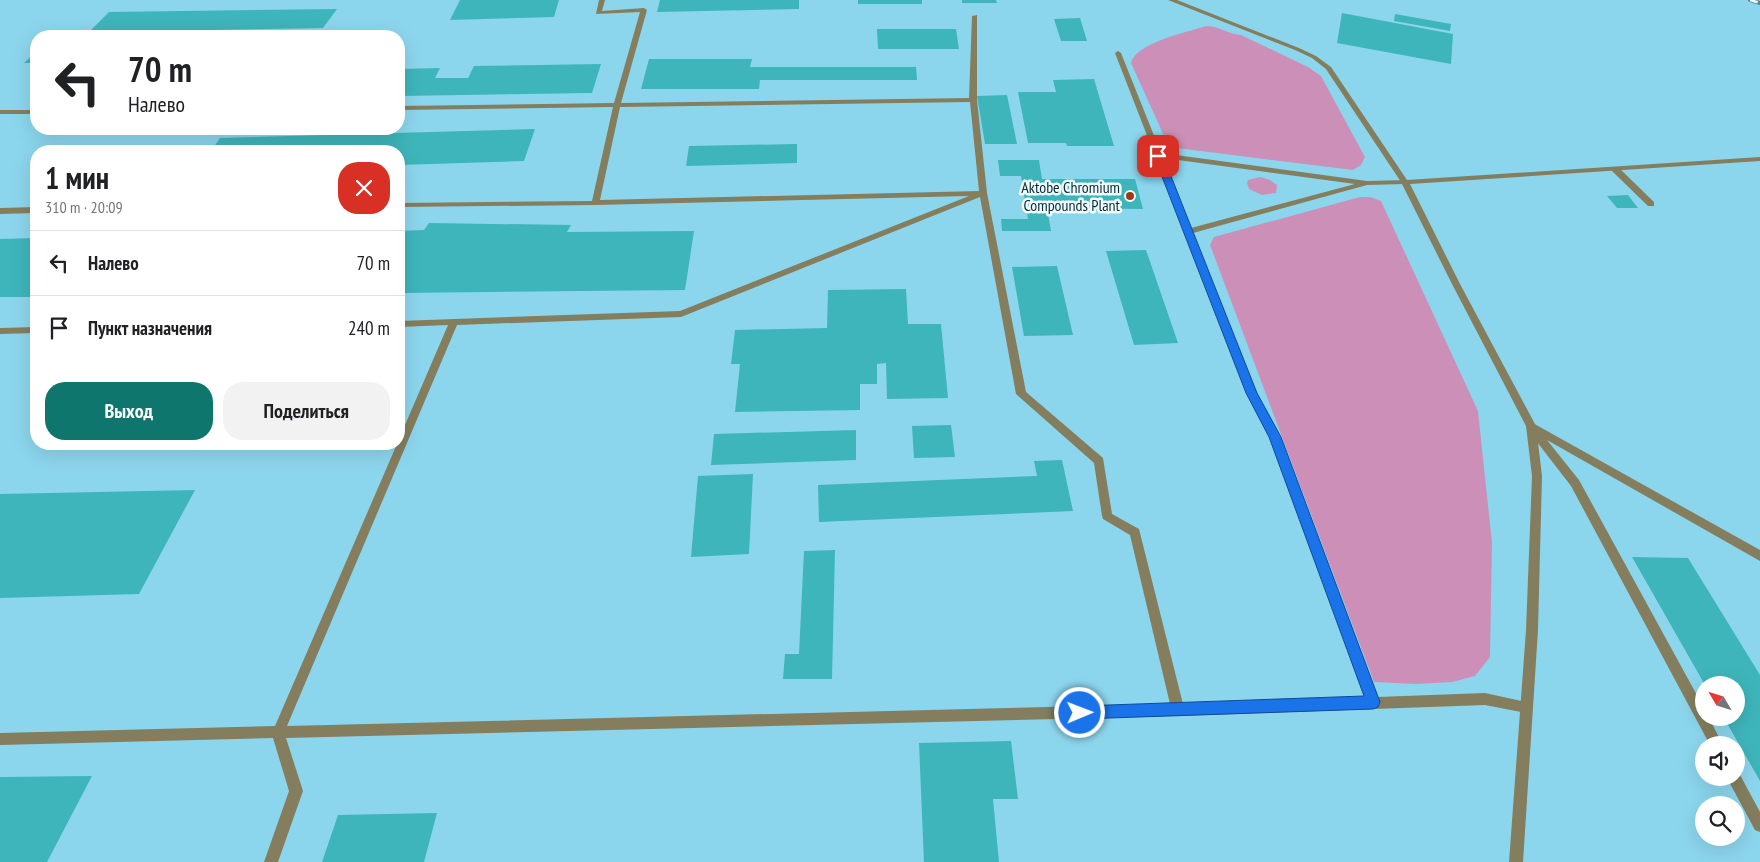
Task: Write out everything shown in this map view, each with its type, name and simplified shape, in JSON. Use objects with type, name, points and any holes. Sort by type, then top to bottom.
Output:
[{"type":"street","points":[[595,203],[617,106],[644,10],[598,13],[602,0]]},
{"type":"street","points":[[1170,0],[1314,57],[1329,68],[1405,182],[1531,426],[1575,483],[1712,736]]},
{"type":"street","points":[[975,16],[973,100],[983,193],[1021,394],[1099,461],[1108,516],[1135,532],[1178,710]]},
{"type":"street","points":[[1118,53],[1252,393],[1275,437],[1373,702]]},
{"type":"street","points":[[405,108],[973,100]]},
{"type":"street","points":[[0,112],[30,112]]},
{"type":"street","points":[[1158,156],[1367,183],[1760,159]]},
{"type":"street","points":[[1615,168],[1651,204]]},
{"type":"street","points":[[1188,232],[1367,183]]},
{"type":"street","points":[[405,204],[595,203],[983,193]]},
{"type":"street","points":[[405,324],[453,324],[682,314],[983,193]]},
{"type":"street","points":[[0,211],[30,210]]},
{"type":"street","points":[[405,436],[453,324]]},
{"type":"street","points":[[0,331],[30,330]]},
{"type":"street","points":[[1531,426],[1760,556]]},
{"type":"street","points":[[1516,862],[1532,630],[1537,476],[1531,426]]},
{"type":"street","points":[[271,862],[296,791],[278,733],[399,450]]},
{"type":"street","points":[[0,739],[1178,710],[1485,699],[1526,707]]},
{"type":"street","points":[[1738,786],[1760,825]]},
{"type":"shaded area","name":"Aktobe Chromium Compounds Plant","points":[[0,0],[1760,0],[1760,862],[0,862]]},
{"type":"shaded area","points":[[1206,26],[1241,35],[1308,67],[1321,76],[1365,157],[1361,165],[1353,170],[1169,147],[1131,63],[1135,56],[1152,44]]},
{"type":"shaded area","points":[[1260,177],[1270,180],[1277,185],[1276,193],[1262,195],[1249,189],[1248,180]]},
{"type":"shaded area","points":[[1360,197],[1370,197],[1381,201],[1478,411],[1492,543],[1490,657],[1475,676],[1452,682],[1415,684],[1374,682],[1210,245],[1214,237]]},
{"type":"building","points":[[460,0],[559,0],[554,17],[450,20]]},
{"type":"building","points":[[660,0],[799,0],[799,9],[657,12]]},
{"type":"building","points":[[858,0],[922,0],[922,4],[858,4]]},
{"type":"building","points":[[962,0],[996,0],[997,3],[962,3]]},
{"type":"building","points":[[337,9],[323,28],[91,30],[109,12]]},
{"type":"building","points":[[1342,13],[1453,34],[1451,64],[1337,43]]},
{"type":"building","points":[[1395,14],[1451,24],[1450,31],[1394,21]]},
{"type":"building","points":[[1080,18],[1087,41],[1061,41],[1054,19]]},
{"type":"building","points":[[877,29],[956,29],[959,49],[878,49]]},
{"type":"building","points":[[30,58],[30,63],[24,63]]},
{"type":"building","points":[[649,59],[752,59],[750,67],[916,67],[917,80],[760,80],[759,89],[641,89]]},
{"type":"building","points":[[601,64],[592,93],[405,96],[405,69],[440,68],[435,78],[468,78],[474,66]]},
{"type":"building","points":[[1094,79],[1114,146],[1067,146],[1066,143],[1028,143],[1018,92],[1056,92],[1053,80]]},
{"type":"building","points":[[1007,95],[1017,144],[985,144],[977,96]]},
{"type":"building","points":[[535,129],[524,161],[405,165],[405,145],[215,145],[220,138],[405,135],[405,133]]},
{"type":"building","points":[[797,144],[797,163],[686,166],[689,146]]},
{"type":"building","points":[[998,160],[1039,160],[1042,179],[1135,179],[1143,209],[1047,208],[1051,231],[1002,231],[1001,219],[1028,219],[1021,176],[1000,176]]},
{"type":"building","points":[[1628,195],[1638,208],[1617,208],[1607,196]]},
{"type":"building","points":[[429,223],[571,225],[567,232],[694,231],[685,290],[405,293],[405,231],[424,230]]},
{"type":"building","points":[[30,238],[30,297],[0,297],[0,239]]},
{"type":"building","points":[[1146,250],[1178,343],[1134,345],[1106,251]]},
{"type":"building","points":[[1057,266],[1073,335],[1024,336],[1012,267]]},
{"type":"building","points":[[906,289],[908,324],[941,324],[948,398],[887,399],[886,363],[877,364],[877,384],[860,384],[860,410],[735,412],[740,364],[731,364],[735,330],[827,328],[828,290]]},
{"type":"building","points":[[951,425],[955,457],[914,458],[912,426]]},
{"type":"building","points":[[856,430],[856,460],[711,465],[714,434]]},
{"type":"building","points":[[1062,460],[1073,511],[819,522],[818,485],[1037,476],[1034,461]]},
{"type":"building","points":[[753,474],[749,554],[691,557],[698,476]]},
{"type":"building","points":[[195,490],[139,594],[0,598],[0,494]]},
{"type":"building","points":[[835,550],[832,679],[783,679],[785,654],[799,654],[804,551]]},
{"type":"building","points":[[1632,557],[1688,558],[1760,675],[1760,781],[1745,755],[1745,736],[1734,736],[1729,726],[1745,726],[1745,676],[1700,676]]},
{"type":"building","points":[[1011,741],[1018,799],[993,799],[999,862],[924,862],[919,743]]},
{"type":"building","points":[[92,776],[47,862],[0,862],[0,777]]},
{"type":"building","points":[[437,813],[424,862],[322,862],[338,815]]},
{"type":"railway","points":[[1750,0],[1760,3]]},
{"type":"place","name":"Aktobe Chromium Compounds Plant","points":[[1130,196]]},
{"type":"route","points":[[1080,713],[1373,702],[1275,437],[1252,393],[1158,156]]}]
